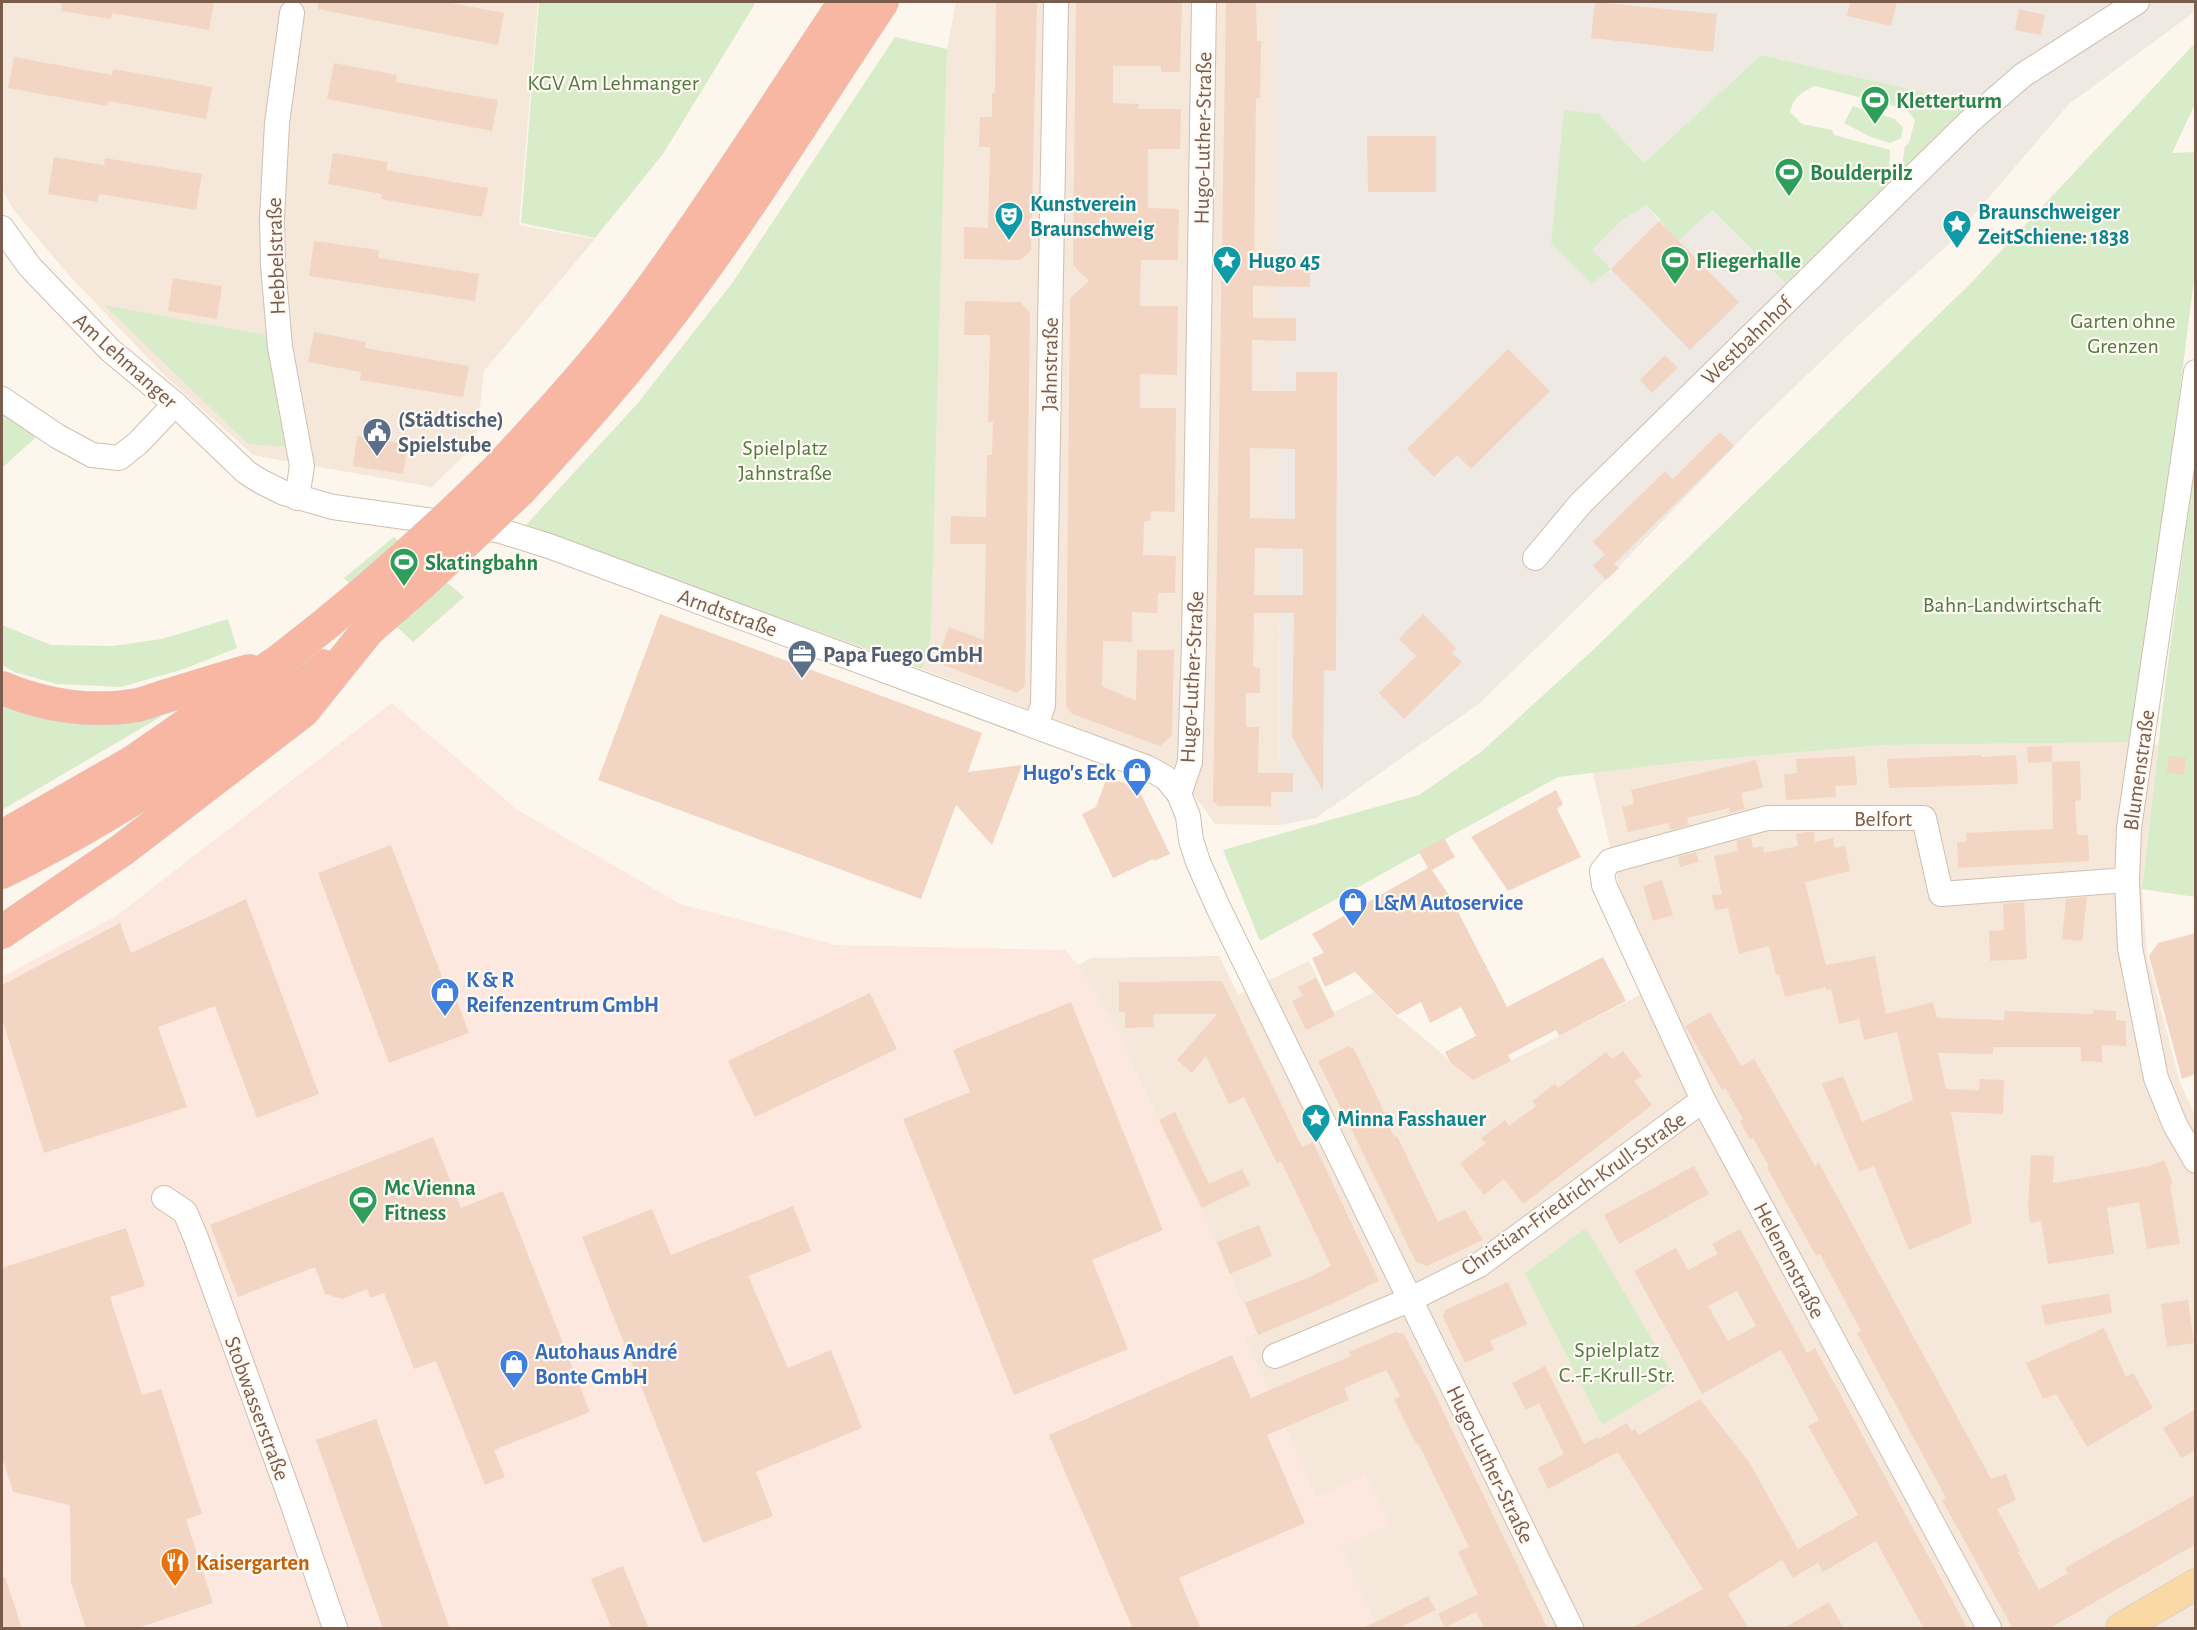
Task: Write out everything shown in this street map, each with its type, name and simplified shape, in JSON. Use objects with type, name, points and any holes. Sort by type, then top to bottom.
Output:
[{"type":"highway","points":[[2,872],[50,848],[145,792],[368,630],[429,577],[510,478],[589,367],[652,289],[845,2]]},
{"type":"highway","points":[[2,932],[122,850],[292,687],[326,626],[406,557],[573,432],[624,374],[696,280],[882,2]]},
{"type":"highway","points":[[2,688],[21,696],[71,707],[138,705],[292,687]]},
{"type":"highway","points":[[2,837],[133,762],[292,687]]},
{"type":"main road","points":[[2121,1629],[2196,1584]]},
{"type":"main road","points":[[2157,1629],[2196,1606]]},
{"type":"street","name":"Jahnstraße","points":[[1036,725],[1042,705],[1056,2]]},
{"type":"street","name":"Hugo-Luther-Straße","points":[[1204,2],[1194,656],[1190,762],[1179,794],[1188,816],[1191,840],[1205,880],[1571,1629]]},
{"type":"street","name":"Westbahnhof","points":[[1535,558],[1581,503],[1970,121],[2023,75],[2137,2]]},
{"type":"street","name":"Hebbelstraße","points":[[292,13],[277,123],[272,218],[273,274],[280,347],[302,466],[297,498]]},
{"type":"street","name":"Am Lehmanger","points":[[2,228],[30,267],[110,350],[175,404],[246,472],[260,481]]},
{"type":"street","name":"Blumenstraße","points":[[2196,372],[2130,819],[2127,880],[2130,948],[2156,1078],[2175,1125],[2196,1161]]},
{"type":"street","points":[[2,399],[57,436],[92,455],[119,458],[138,443],[175,404]]},
{"type":"street","name":"Arndtstraße","points":[[260,481],[297,498],[333,507],[501,531],[549,546],[1148,768],[1166,778],[1179,794]]},
{"type":"street","name":"Belfort","points":[[1604,885],[1602,871],[1610,861],[1767,818],[1924,818],[1941,894],[2127,880]]},
{"type":"street","name":"Helenenstraße","points":[[1604,885],[1703,1101],[1989,1629]]},
{"type":"street","name":"Christian-Friedrich-Krull-Straße","points":[[1411,1299],[1496,1254],[1703,1101]]},
{"type":"street","name":"Stobwasserstraße","points":[[164,1198],[185,1212],[196,1238],[293,1505],[335,1629]]},
{"type":"street","points":[[1275,1356],[1411,1299]]},
{"type":"shaded area","points":[[2,2],[538,2],[519,225],[595,239],[484,371],[476,444],[432,487],[253,455],[161,372],[67,273],[12,208],[2,188]]},
{"type":"shaded area","points":[[956,2],[1277,2],[1280,825],[1215,824],[1173,766],[922,669],[931,637],[947,49]]},
{"type":"shaded area","points":[[1277,2],[2195,2],[2196,11],[2069,104],[1948,245],[1861,323],[1756,424],[1606,580],[1480,703],[1316,818],[1280,825]],"holes":[[[1761,55],[1953,99],[1962,106],[1785,283],[1712,210],[1659,221],[1647,205],[1622,220],[1591,250],[1599,114],[1644,163]]]},
{"type":"shaded area","points":[[392,703],[516,809],[680,904],[836,945],[1065,950],[1078,965],[1118,1033],[1256,1333],[1244,1338],[1316,1497],[1365,1475],[1389,1524],[1341,1547],[1377,1628],[2,1628],[2,977],[116,916]]},
{"type":"shaded area","points":[[2135,742],[2158,745],[2142,889],[2147,956],[2180,1083],[2195,1115],[2195,1628],[1377,1628],[1340,1547],[1389,1524],[1316,1497],[1244,1338],[1256,1333],[1118,1033],[1078,965],[1091,958],[1219,956],[1238,995],[1309,961],[1334,1012],[1374,992],[1396,1015],[1473,1080],[1644,993],[1593,773],[1686,762],[1884,745]]},
{"type":"green space","name":"KGV Am Lehmanger","points":[[539,2],[756,2],[663,154],[595,238],[521,223]]},
{"type":"green space","name":"Spielplatz Jahnstraße","points":[[895,37],[947,49],[931,637],[922,669],[525,526],[637,404],[733,282]]},
{"type":"green space","points":[[2195,43],[2195,104],[2172,153],[2195,152],[2195,272],[2135,742],[1884,745],[1686,762],[1558,777],[1260,941],[1223,850],[1419,795],[1481,752],[1593,650],[1971,283]]},
{"type":"green space","points":[[1761,55],[1953,99],[1962,106],[1961,115],[1785,283],[1712,210],[1678,241],[1647,205],[1622,220],[1592,250],[1611,269],[1592,284],[1551,244],[1564,110],[1599,114],[1644,163]],"holes":[[[1815,86],[1906,109],[1915,120],[1909,143],[1905,146],[1902,165],[1893,175],[1889,169],[1890,150],[1834,135],[1832,130],[1802,124],[1790,112],[1799,96]]]},
{"type":"green space","name":"Kletterturm","points":[[1853,106],[1895,119],[1903,128],[1901,138],[1890,143],[1871,137],[1844,123]]},
{"type":"green space","points":[[104,305],[266,335],[287,447],[248,444]]},
{"type":"green space","points":[[2,410],[35,432],[35,438],[2,468]]},
{"type":"green space","points":[[2195,464],[2195,897],[2142,889],[2165,686]]},
{"type":"green space","name":"Skatingbahn","points":[[394,537],[464,597],[413,642],[344,578]]},
{"type":"green space","points":[[228,619],[237,648],[184,669],[121,687],[57,684],[14,672],[2,665],[2,625],[51,645],[112,646],[162,639]]},
{"type":"green space","points":[[2,705],[126,720],[162,716],[2,810]]},
{"type":"green space","name":"Spielplatz C.-F.-Krull-Str.","points":[[1586,1228],[1676,1380],[1602,1425],[1525,1273]]},
{"type":"building","points":[[62,2],[214,2],[209,30],[112,13],[111,19],[61,11]]},
{"type":"building","points":[[318,2],[446,2],[504,13],[498,45],[318,9]]},
{"type":"building","points":[[996,2],[1037,2],[1031,250],[1021,260],[964,259],[964,227],[988,228],[990,147],[979,147],[980,117],[992,117],[992,93],[995,93]]},
{"type":"building","points":[[1076,2],[1182,2],[1180,72],[1161,72],[1161,66],[1113,66],[1113,103],[1139,104],[1138,109],[1181,109],[1180,149],[1148,149],[1148,208],[1179,209],[1178,260],[1141,260],[1140,291],[1140,306],[1178,306],[1177,375],[1140,374],[1140,408],[1176,408],[1175,512],[1151,511],[1150,521],[1144,521],[1143,555],[1176,556],[1175,593],[1158,593],[1157,613],[1132,612],[1132,642],[1103,641],[1102,686],[1136,701],[1137,650],[1174,650],[1172,735],[1160,746],[1072,714],[1066,706],[1070,298],[1089,281],[1073,265]]},
{"type":"building","points":[[1226,2],[1256,2],[1257,41],[1261,41],[1260,98],[1256,98],[1254,269],[1310,270],[1310,287],[1253,286],[1253,318],[1296,318],[1296,341],[1252,340],[1252,391],[1296,391],[1296,372],[1337,372],[1336,671],[1324,670],[1323,791],[1292,737],[1294,613],[1254,613],[1253,667],[1260,668],[1260,693],[1246,693],[1246,727],[1259,727],[1258,773],[1293,773],[1293,792],[1271,792],[1271,806],[1218,806],[1213,801]],"holes":[[[1250,448],[1295,449],[1295,519],[1250,518]],[[1255,548],[1303,549],[1303,595],[1254,595]]]},
{"type":"building","points":[[1595,2],[1717,14],[1713,52],[1591,38]]},
{"type":"building","points":[[1850,2],[1897,2],[1891,26],[1847,16]]},
{"type":"building","points":[[2019,9],[2045,15],[2041,35],[2015,30]]},
{"type":"building","points":[[14,57],[112,75],[113,69],[212,87],[206,119],[108,101],[107,106],[8,88]]},
{"type":"building","points":[[334,63],[397,75],[396,82],[498,100],[492,131],[327,99]]},
{"type":"building","points":[[1367,136],[1436,136],[1436,192],[1368,192]]},
{"type":"building","points":[[333,153],[388,162],[386,170],[488,188],[482,217],[381,199],[382,194],[328,184]]},
{"type":"building","points":[[54,157],[104,165],[105,158],[202,174],[196,210],[99,194],[97,202],[48,194]]},
{"type":"building","name":"Fliegerhalle","points":[[1659,221],[1739,302],[1690,350],[1611,269]]},
{"type":"building","points":[[314,241],[379,250],[378,258],[479,274],[475,301],[309,276]]},
{"type":"building","points":[[173,278],[222,286],[217,319],[168,311]]},
{"type":"building","points":[[965,301],[1020,302],[1030,312],[1025,686],[1017,693],[936,662],[949,627],[984,640],[986,544],[950,544],[951,516],[986,517],[987,455],[992,455],[993,422],[988,422],[990,335],[964,335]]},
{"type":"building","points":[[314,332],[366,342],[365,348],[469,366],[463,397],[360,380],[361,372],[308,362]]},
{"type":"building","points":[[1508,349],[1550,391],[1471,469],[1457,455],[1434,477],[1407,449]]},
{"type":"building","points":[[1665,355],[1678,368],[1652,393],[1640,380]]},
{"type":"building","points":[[1720,432],[1734,446],[1614,564],[1619,568],[1606,580],[1593,566],[1605,554],[1593,542],[1665,471],[1673,479]]},
{"type":"building","points":[[357,436],[408,444],[403,474],[353,466]]},
{"type":"building","points":[[660,614],[982,733],[968,772],[1022,765],[992,845],[956,805],[921,899],[598,780]]},
{"type":"building","points":[[1423,614],[1456,648],[1452,653],[1462,662],[1404,719],[1379,693],[1416,656],[1399,639]]},
{"type":"building","points":[[2052,746],[2052,762],[2028,763],[2027,747]]},
{"type":"building","points":[[1981,755],[1981,757],[2016,755],[2018,784],[1889,788],[1887,759]]},
{"type":"building","points":[[1855,756],[1857,785],[1835,786],[1836,797],[1786,800],[1784,774],[1797,773],[1796,759]]},
{"type":"building","points":[[2169,756],[2186,758],[2184,775],[2167,773]]},
{"type":"building","points":[[1756,760],[1763,788],[1741,793],[1745,809],[1730,813],[1729,808],[1687,818],[1689,825],[1670,830],[1668,823],[1628,832],[1622,807],[1634,804],[1631,790]]},
{"type":"building","points":[[2080,761],[2081,800],[2075,801],[2077,835],[2088,835],[2089,861],[1958,868],[1957,842],[1967,842],[1966,833],[2053,829],[2052,762]]},
{"type":"building","points":[[1107,777],[1138,788],[1170,854],[1154,861],[1153,859],[1113,878],[1082,814],[1096,807]]},
{"type":"building","points":[[1556,790],[1563,804],[1557,809],[1581,857],[1508,891],[1471,837]]},
{"type":"building","points":[[1814,832],[1815,842],[1833,838],[1835,848],[1845,846],[1850,871],[1805,882],[1826,965],[1875,956],[1886,1014],[1933,1002],[1937,1018],[2004,1020],[2005,1011],[2093,1014],[2093,1010],[2116,1011],[2116,1020],[2126,1021],[2126,1046],[2102,1045],[2102,1062],[2081,1061],[2081,1047],[1993,1047],[1993,1054],[1938,1053],[1946,1089],[1979,1090],[1980,1079],[2004,1080],[2003,1114],[1951,1112],[1972,1223],[1909,1250],[1874,1166],[1859,1172],[1822,1084],[1843,1076],[1862,1122],[1913,1100],[1897,1032],[1864,1040],[1859,1019],[1839,1024],[1831,989],[1826,990],[1826,987],[1785,997],[1779,974],[1776,975],[1769,946],[1739,954],[1728,908],[1715,910],[1712,895],[1722,894],[1714,856],[1738,851],[1736,841],[1751,837],[1753,848],[1763,846],[1764,853],[1798,846],[1796,834]]},
{"type":"building","points":[[1444,838],[1455,857],[1432,870],[1451,898],[1507,1007],[1603,957],[1626,1001],[1559,1036],[1556,1030],[1508,1055],[1511,1061],[1473,1080],[1450,1062],[1445,1052],[1476,1036],[1461,1007],[1430,1023],[1421,1002],[1397,1015],[1355,972],[1325,987],[1312,958],[1324,953],[1312,934],[1428,868],[1419,852]]},
{"type":"building","points":[[391,845],[446,987],[451,985],[469,1033],[389,1063],[318,873]]},
{"type":"building","points":[[1696,852],[1699,862],[1680,867],[1678,857]]},
{"type":"building","points":[[1662,880],[1673,915],[1653,921],[1643,886]]},
{"type":"building","points":[[2087,897],[2082,941],[2062,939],[2066,899]]},
{"type":"building","points":[[246,899],[319,1094],[257,1118],[215,1006],[158,1027],[187,1107],[44,1153],[2,1019],[2,985],[120,923],[131,953]]},
{"type":"building","points":[[2024,902],[2027,959],[1990,961],[1989,931],[2004,930],[2003,904]]},
{"type":"building","points":[[2196,933],[2196,1074],[2182,1079],[2149,956],[2158,943]]},
{"type":"building","points":[[1316,978],[1335,1016],[1306,1030],[1292,1001],[1303,996],[1298,987]]},
{"type":"building","points":[[1222,981],[1302,1147],[1313,1142],[1379,1281],[1258,1335],[1245,1303],[1331,1266],[1281,1161],[1277,1163],[1244,1097],[1229,1104],[1206,1056],[1192,1073],[1177,1060],[1217,1014],[1153,1014],[1154,1027],[1125,1028],[1125,1012],[1119,1012],[1119,982]]},
{"type":"building","points":[[870,993],[897,1049],[755,1117],[728,1061]]},
{"type":"building","points":[[1071,1002],[1163,1230],[1092,1260],[1128,1349],[1014,1395],[903,1119],[970,1092],[953,1050]]},
{"type":"building","points":[[1710,1012],[1741,1066],[1754,1059],[1815,1166],[1819,1163],[1991,1479],[2006,1474],[2016,1500],[1997,1509],[2039,1590],[2068,1573],[2065,1568],[2196,1494],[2196,1544],[2048,1629],[2013,1629],[1942,1500],[1946,1498],[1857,1333],[1861,1331],[1820,1254],[1816,1256],[1767,1168],[1769,1166],[1753,1138],[1750,1140],[1740,1121],[1743,1119],[1725,1088],[1722,1090],[1685,1026]]},
{"type":"building","points":[[1349,1046],[1353,1047],[1394,1137],[1397,1136],[1438,1222],[1465,1210],[1483,1240],[1427,1266],[1416,1262],[1318,1061]]},
{"type":"building","points":[[1623,1051],[1642,1076],[1634,1081],[1652,1105],[1523,1204],[1504,1179],[1484,1195],[1460,1163],[1486,1143],[1481,1138],[1505,1120],[1509,1126],[1536,1106],[1532,1101],[1555,1084],[1558,1088],[1606,1052],[1612,1059]]},
{"type":"building","points":[[1175,1112],[1209,1184],[1242,1169],[1250,1185],[1202,1208],[1159,1120]]},
{"type":"building","points":[[433,1137],[461,1208],[503,1191],[590,1412],[494,1450],[505,1477],[485,1485],[436,1361],[414,1369],[384,1293],[370,1298],[367,1289],[342,1299],[325,1294],[315,1267],[238,1297],[210,1225]]},
{"type":"building","points":[[2031,1155],[2054,1156],[2053,1183],[2150,1166],[2164,1160],[2173,1184],[2170,1185],[2180,1244],[2147,1249],[2139,1202],[2107,1208],[2114,1254],[2048,1264],[2041,1221],[2030,1223],[2028,1206]]},
{"type":"building","points":[[1694,1166],[1709,1194],[1619,1244],[1604,1215]]},
{"type":"building","points":[[793,1206],[811,1251],[748,1276],[788,1368],[831,1350],[862,1428],[756,1472],[773,1516],[703,1543],[582,1237],[652,1209],[671,1255]]},
{"type":"building","points":[[1259,1225],[1272,1256],[1230,1274],[1217,1242]]},
{"type":"building","points":[[126,1228],[145,1286],[110,1297],[142,1395],[161,1389],[202,1514],[186,1519],[213,1603],[135,1629],[86,1629],[71,1582],[70,1505],[13,1492],[2,1457],[2,1268]]},
{"type":"building","points":[[1740,1229],[1807,1353],[1815,1348],[1968,1629],[1924,1629],[1876,1541],[1823,1572],[1818,1563],[1793,1578],[1782,1560],[1728,1594],[1749,1629],[1630,1629],[1703,1589],[1618,1452],[1548,1489],[1538,1468],[1564,1454],[1539,1403],[1526,1410],[1512,1383],[1545,1366],[1584,1444],[1597,1437],[1599,1439],[1627,1423],[1632,1431],[1635,1429],[1639,1435],[1700,1399],[1749,1462],[1798,1549],[1858,1515],[1808,1426],[1819,1420],[1781,1350],[1702,1394],[1634,1271],[1676,1248],[1688,1270],[1718,1254],[1712,1244]],"holes":[[[1737,1291],[1756,1326],[1728,1341],[1708,1306]]]},
{"type":"building","points":[[1508,1282],[1527,1324],[1490,1341],[1494,1350],[1465,1363],[1443,1317],[1445,1310]]},
{"type":"building","points":[[2109,1294],[2112,1313],[2045,1325],[2041,1305]]},
{"type":"building","points":[[2188,1300],[2194,1343],[2167,1347],[2161,1304]]},
{"type":"building","points":[[2104,1328],[2126,1377],[2133,1373],[2153,1408],[2087,1447],[2056,1394],[2043,1399],[2026,1363]]},
{"type":"building","points":[[1396,1332],[1404,1334],[1429,1382],[1548,1629],[1485,1629],[1476,1612],[1445,1628],[1438,1614],[1478,1594],[1458,1552],[1469,1547],[1394,1399],[1400,1396],[1386,1370],[1344,1388],[1349,1400],[1267,1435],[1305,1523],[1179,1578],[1201,1629],[1133,1629],[1049,1435],[1232,1355],[1251,1398],[1351,1356],[1349,1352]]},
{"type":"building","points":[[2196,1409],[2196,1450],[2181,1458],[2163,1428]]},
{"type":"building","points":[[376,1419],[450,1629],[383,1629],[316,1440]]},
{"type":"building","points":[[623,1566],[649,1629],[612,1629],[591,1579]]},
{"type":"building","points":[[2,1577],[5,1577],[22,1629],[2,1629]]},
{"type":"building","points":[[1428,1596],[1436,1610],[1397,1629],[1361,1629]]},
{"type":"building","points":[[1829,1602],[1844,1629],[1782,1629]]},
{"type":"place","name":"Kletterturm","points":[[1875,126]]},
{"type":"place","name":"Boulderpilz","points":[[1789,198]]},
{"type":"place","name":"Kunstverein Braunschweig","points":[[1009,242]]},
{"type":"place","name":"Braunschweiger ZeitSchiene: 1838","points":[[1957,250]]},
{"type":"place","name":"Hugo 45","points":[[1227,286]]},
{"type":"place","name":"Fliegerhalle","points":[[1675,286]]},
{"type":"place","name":"(Städtische) Spielstube","points":[[377,458]]},
{"type":"place","name":"Skatingbahn","points":[[404,588]]},
{"type":"place","name":"Papa Fuego GmbH","points":[[802,680]]},
{"type":"place","name":"Hugo's Eck","points":[[1137,798]]},
{"type":"place","name":"L&M Autoservice","points":[[1353,928]]},
{"type":"place","name":"K & R Reifenzentrum GmbH","points":[[445,1018]]},
{"type":"place","name":"Minna Fasshauer","points":[[1316,1144]]},
{"type":"place","name":"Mc Vienna Fitness","points":[[363,1226]]},
{"type":"place","name":"Autohaus André Bonte GmbH","points":[[514,1390]]},
{"type":"place","name":"Kaisergarten","points":[[175,1588]]},
{"type":"park label","name":"Garten ohne Grenzen","points":[[2123,332]]},
{"type":"park label","name":"Bahn-Landwirtschaft","points":[[2012,604]]}]
